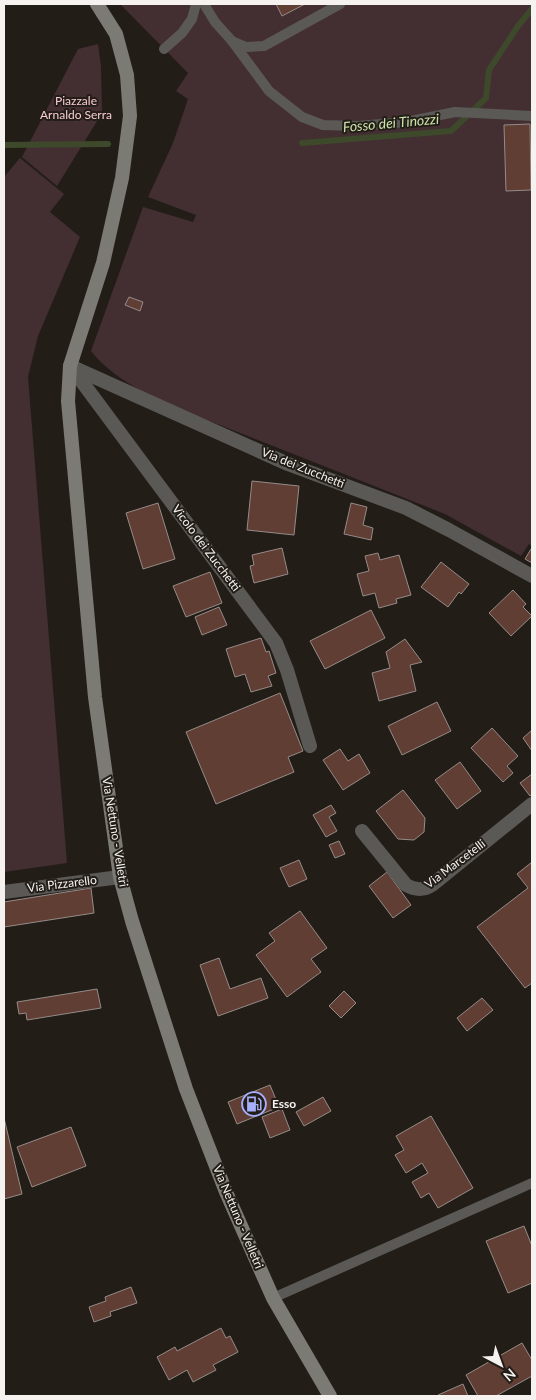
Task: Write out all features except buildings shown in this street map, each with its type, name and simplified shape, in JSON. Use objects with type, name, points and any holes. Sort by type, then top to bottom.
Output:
[{"type":"main road","name":"Via Nettuno - Velletri","points":[[98,4],[116,34],[127,75],[130,116],[122,178],[103,264],[70,366],[68,401],[95,697],[120,877],[186,1089],[226,1192],[273,1298],[330,1396]]},
{"type":"street","name":"Via dei Zucchetti","points":[[70,366],[288,464],[420,515],[532,576]]},
{"type":"street","name":"Vicolo dei Zucchetti","points":[[70,366],[276,643],[287,670],[310,746]]},
{"type":"street","name":"Via Marcetelli","points":[[362,831],[406,885],[411,888],[422,889],[432,885],[532,804]]},
{"type":"street","name":"Via Pizzarello","points":[[4,892],[120,877]]},
{"type":"lane","points":[[164,49],[182,33],[192,19],[196,4]]},
{"type":"lane","points":[[204,4],[215,22],[232,41],[269,91],[302,117],[322,125],[358,126],[406,122],[455,112],[532,116]]},
{"type":"lane","points":[[232,41],[246,47],[264,46],[340,4]]},
{"type":"lane","points":[[273,1298],[532,1183]]},
{"type":"green space","points":[[120,4],[532,4],[532,546],[529,544],[521,556],[445,514],[202,418],[142,391],[114,373],[91,351],[143,207],[193,222],[196,215],[148,197],[173,143],[188,99],[176,91],[188,73]]},
{"type":"green space","name":"Piazzale Arnaldo Serra","points":[[98,44],[101,66],[102,113],[57,186],[22,157],[78,49]]},
{"type":"green space","points":[[20,158],[64,194],[50,212],[80,237],[38,336],[28,377],[67,863],[4,872],[4,177]]},
{"type":"waterway","name":"Fosso dei Tinozzi","points":[[302,143],[451,131],[486,98],[489,70],[518,26],[532,9]]},
{"type":"waterway","name":"Fosso dei Tinozzi","points":[[4,145],[108,144]]},
{"type":"place","name":"Esso","points":[[254,1104]]}]
